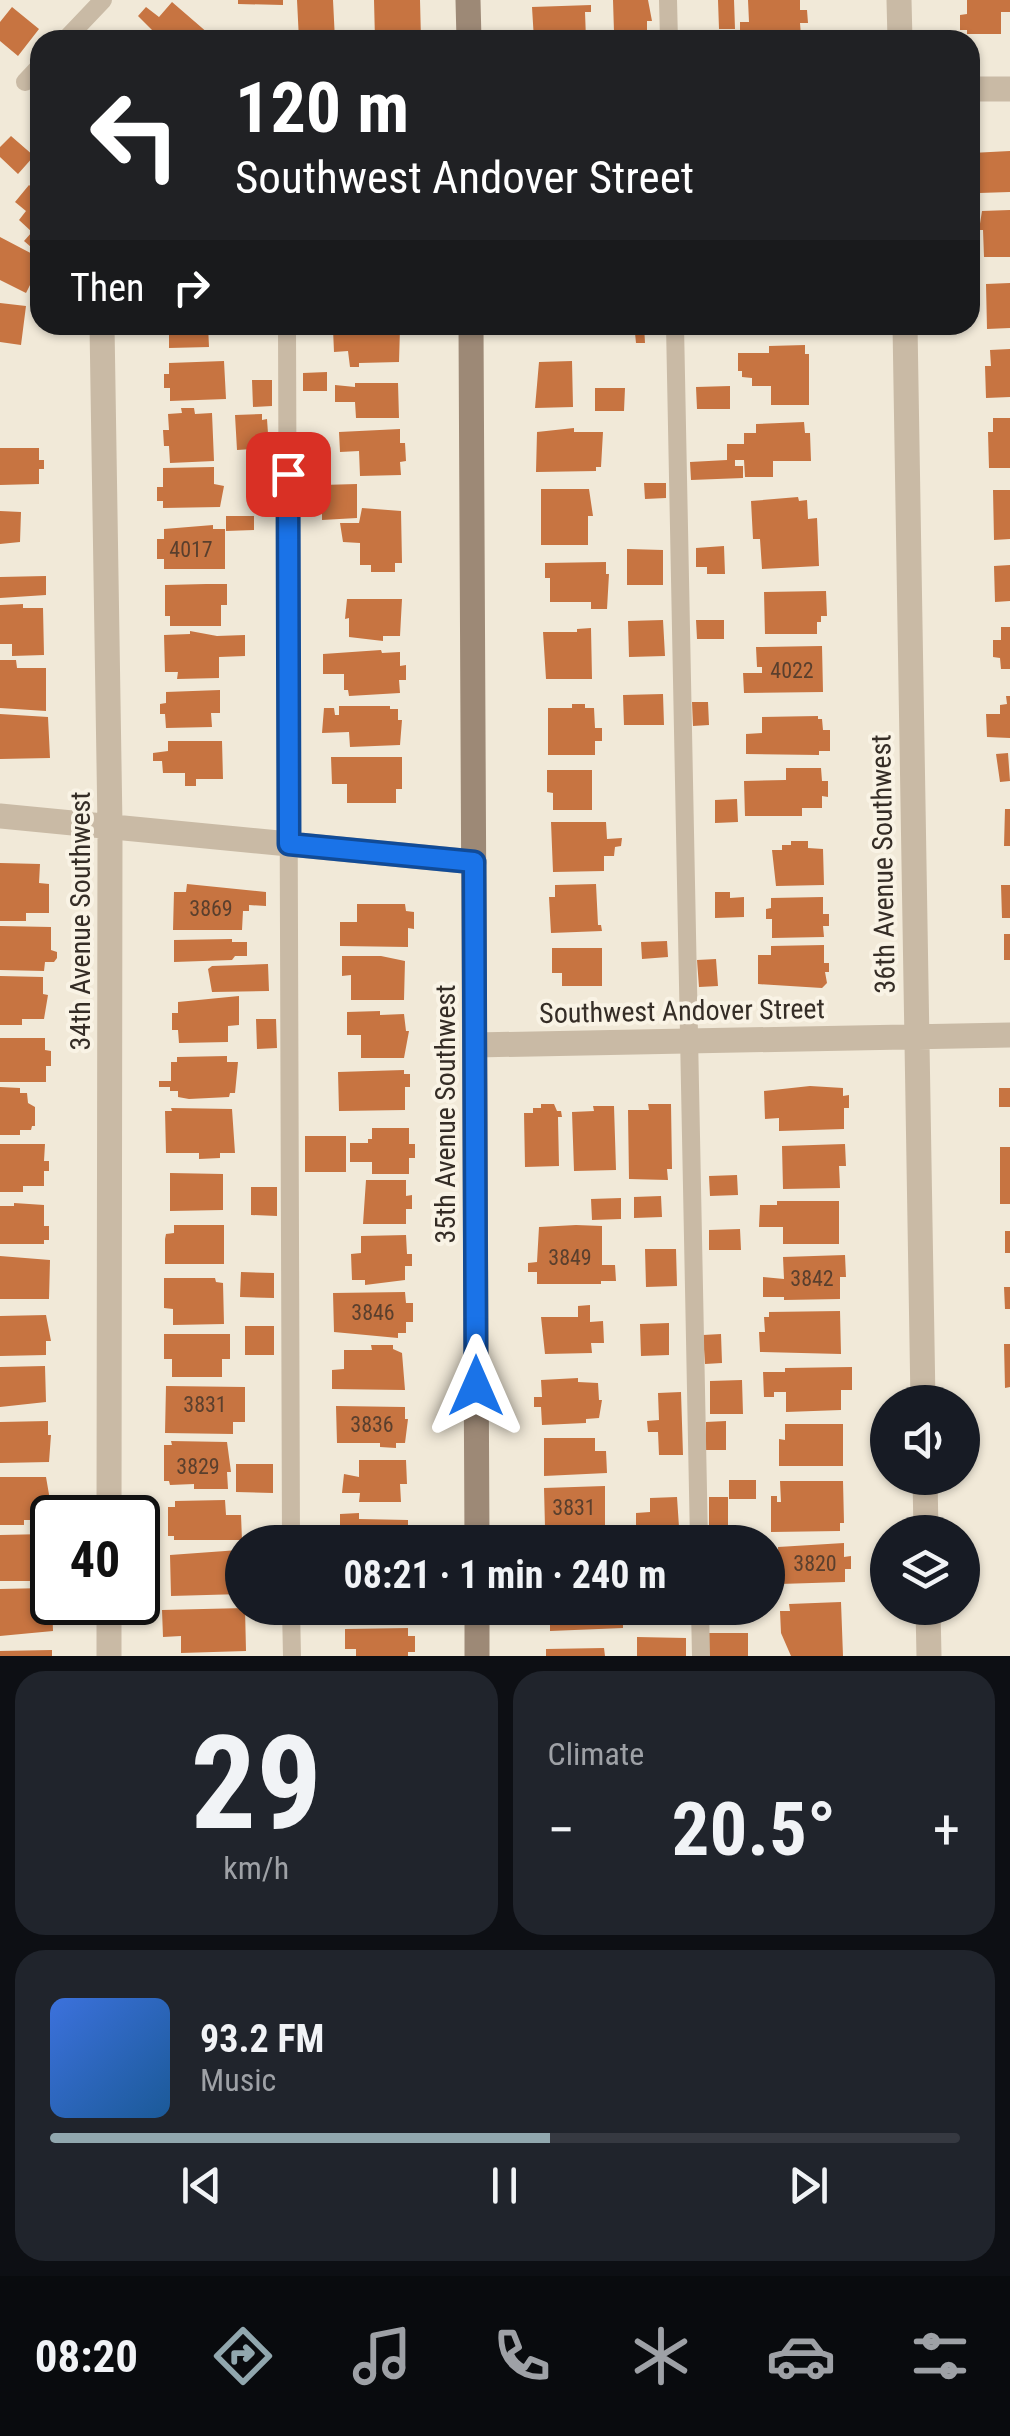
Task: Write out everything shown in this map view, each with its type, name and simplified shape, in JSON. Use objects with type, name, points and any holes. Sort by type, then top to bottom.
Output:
[{"type":"street","points":[[468,0],[469,30]]},
{"type":"street","points":[[899,0],[900,30]]},
{"type":"street","points":[[980,89],[1010,89]]},
{"type":"street","name":"34th Avenue Southwest","points":[[102,335],[110,826],[109,1495]]},
{"type":"street","name":"35th Avenue Southwest","points":[[471,335],[476,1525]]},
{"type":"street","name":"36th Avenue Southwest","points":[[905,335],[923,1385]]},
{"type":"street","points":[[0,816],[474,862]]},
{"type":"street","name":"Southwest Andover Street","points":[[474,1046],[1010,1035]]},
{"type":"street","points":[[109,1625],[109,1656]]},
{"type":"street","points":[[477,1625],[477,1656]]},
{"type":"street","points":[[928,1625],[928,1656]]},
{"type":"lane","points":[[74,30],[103,0]]},
{"type":"lane","points":[[668,0],[669,30]]},
{"type":"lane","points":[[25,82],[30,77]]},
{"type":"lane","points":[[287,335],[291,1525]]},
{"type":"lane","points":[[674,335],[698,1525]]},
{"type":"lane","points":[[292,1625],[292,1656]]},
{"type":"lane","points":[[700,1625],[701,1656]]},
{"type":"building","points":[[238,0],[283,0],[283,5],[238,4]]},
{"type":"building","points":[[297,0],[333,0],[334,30],[298,30]]},
{"type":"building","points":[[374,0],[420,0],[421,30],[375,30]]},
{"type":"building","points":[[613,0],[648,0],[652,21],[647,21],[647,30],[614,30]]},
{"type":"building","points":[[718,0],[734,0],[735,29],[719,29]]},
{"type":"building","points":[[748,0],[800,0],[800,10],[807,10],[808,23],[800,23],[801,30],[740,30],[740,22],[749,22]]},
{"type":"building","points":[[967,0],[1010,0],[1010,12],[1001,12],[1001,34],[960,30],[960,15],[967,14]]},
{"type":"building","points":[[172,2],[204,30],[152,30],[138,16],[146,7],[159,17]]},
{"type":"building","points":[[591,5],[591,12],[585,12],[586,30],[533,30],[532,7]]},
{"type":"building","points":[[12,7],[39,29],[30,30],[30,41],[18,56],[0,41],[0,22]]},
{"type":"building","points":[[11,136],[30,153],[30,160],[18,174],[0,157],[0,147]]},
{"type":"building","points":[[1010,151],[1010,192],[980,193],[980,153]]},
{"type":"building","points":[[30,186],[30,230],[19,220],[26,211],[15,202]]},
{"type":"building","points":[[1010,210],[1010,257],[984,257],[982,211]]},
{"type":"building","points":[[0,237],[30,253],[30,285],[26,293],[0,280]]},
{"type":"building","points":[[1010,283],[1010,328],[987,329],[986,284]]},
{"type":"building","points":[[0,303],[26,306],[21,345],[0,342]]},
{"type":"building","points":[[169,335],[208,335],[209,347],[169,348]]},
{"type":"building","points":[[333,335],[400,335],[399,362],[359,363],[359,367],[350,367],[348,351],[334,352]]},
{"type":"building","points":[[635,335],[645,335],[645,343],[636,343]]},
{"type":"building","points":[[805,345],[805,354],[809,354],[809,405],[771,405],[771,386],[752,386],[752,378],[742,377],[742,371],[738,371],[738,353],[769,353],[769,346]]},
{"type":"building","points":[[1010,349],[1010,397],[986,398],[985,366],[991,366],[990,350]]},
{"type":"building","points":[[224,361],[226,399],[170,401],[170,388],[164,388],[169,363]]},
{"type":"building","points":[[572,361],[573,407],[535,408],[539,362]]},
{"type":"building","points":[[327,372],[327,391],[303,391],[303,373]]},
{"type":"building","points":[[252,380],[272,380],[272,406],[253,407]]},
{"type":"building","points":[[355,383],[398,383],[399,418],[356,418],[355,402],[335,402],[335,385],[355,387]]},
{"type":"building","points":[[730,386],[730,409],[697,409],[696,387]]},
{"type":"building","points":[[595,388],[625,388],[624,411],[595,411]]},
{"type":"building","points":[[181,408],[194,408],[195,414],[212,413],[214,461],[170,463],[163,430],[169,430],[168,414],[182,413]]},
{"type":"building","points":[[262,414],[262,420],[267,419],[269,448],[237,450],[235,415]]},
{"type":"building","points":[[993,418],[1010,418],[1010,468],[989,468],[988,432],[993,432]]},
{"type":"building","points":[[804,422],[805,433],[810,433],[811,461],[773,461],[773,477],[745,477],[744,460],[735,460],[735,466],[743,466],[743,478],[691,480],[690,462],[727,460],[727,444],[744,444],[744,433],[756,433],[756,424]]},
{"type":"building","points":[[574,428],[574,432],[603,432],[601,467],[596,467],[596,471],[536,472],[537,432]]},
{"type":"building","points":[[400,429],[406,461],[400,462],[401,475],[360,476],[359,451],[340,452],[339,432]]},
{"type":"building","points":[[0,448],[39,448],[44,469],[39,469],[39,484],[0,485]]},
{"type":"building","points":[[214,467],[214,484],[224,486],[220,507],[163,508],[163,501],[157,501],[157,487],[163,487],[163,468]]},
{"type":"building","points":[[644,483],[666,483],[666,498],[645,499]]},
{"type":"building","points":[[357,484],[357,518],[322,520],[322,485]]},
{"type":"building","points":[[541,489],[589,489],[593,516],[588,516],[588,545],[541,545]]},
{"type":"building","points":[[993,490],[1010,490],[1010,539],[994,540]]},
{"type":"building","points":[[798,497],[799,501],[807,500],[808,519],[817,518],[819,566],[762,569],[760,539],[753,539],[751,501]]},
{"type":"building","points":[[362,508],[401,511],[402,563],[395,563],[395,572],[371,572],[371,565],[360,565],[360,543],[343,542],[340,523],[359,523]]},
{"type":"building","points":[[0,511],[21,512],[20,542],[0,544]]},
{"type":"building","points":[[226,516],[254,516],[254,530],[226,531]]},
{"type":"building","points":[[213,525],[213,529],[225,529],[225,569],[164,569],[164,559],[157,559],[157,539],[164,539],[164,529]]},
{"type":"building","points":[[724,546],[725,574],[707,574],[707,567],[696,567],[696,548]]},
{"type":"building","points":[[627,549],[663,550],[663,585],[627,585]]},
{"type":"building","points":[[606,562],[607,609],[591,609],[591,602],[550,602],[550,578],[545,578],[545,563]]},
{"type":"building","points":[[1010,565],[1010,601],[995,602],[994,566]]},
{"type":"building","points":[[46,576],[46,595],[0,598],[0,577]]},
{"type":"building","points":[[227,584],[221,626],[170,626],[170,616],[165,616],[165,585]]},
{"type":"building","points":[[826,591],[827,616],[821,616],[821,622],[817,622],[817,634],[765,634],[764,592]]},
{"type":"building","points":[[347,599],[402,599],[400,636],[383,636],[383,641],[349,637],[349,618],[345,619]]},
{"type":"building","points":[[23,604],[23,608],[43,608],[44,655],[12,656],[12,644],[0,644],[0,605]]},
{"type":"building","points":[[663,620],[665,656],[629,657],[628,621]]},
{"type":"building","points":[[696,620],[724,620],[724,639],[697,639]]},
{"type":"building","points":[[1001,627],[1010,627],[1010,669],[1001,669],[1000,658],[993,657],[993,640],[1001,640]]},
{"type":"building","points":[[591,628],[592,679],[546,679],[543,632]]},
{"type":"building","points":[[190,631],[217,636],[245,635],[245,656],[219,657],[219,678],[177,679],[178,672],[165,672],[164,635]]},
{"type":"building","points":[[822,646],[823,692],[744,693],[743,673],[762,673],[762,667],[757,667],[756,647]]},
{"type":"building","points":[[400,652],[400,666],[406,665],[406,680],[399,680],[400,693],[349,696],[348,690],[344,690],[344,674],[323,674],[323,654]]},
{"type":"building","points":[[0,660],[16,660],[17,668],[46,668],[46,711],[0,708]]},
{"type":"building","points":[[220,690],[220,713],[211,713],[212,727],[166,728],[160,704],[166,703],[166,692]]},
{"type":"building","points":[[663,694],[664,725],[624,725],[623,695]]},
{"type":"building","points":[[1006,696],[1010,696],[1010,738],[987,737],[986,714],[1000,714],[1000,705],[1007,704]]},
{"type":"building","points":[[692,702],[708,702],[709,725],[693,726]]},
{"type":"building","points":[[572,704],[594,708],[595,728],[602,728],[602,741],[595,741],[595,755],[548,755],[548,708],[572,708]]},
{"type":"building","points":[[339,706],[398,709],[398,720],[402,720],[400,745],[350,747],[349,732],[322,733],[324,708],[334,708],[335,715],[339,715]]},
{"type":"building","points":[[0,714],[48,717],[50,758],[0,759]]},
{"type":"building","points":[[818,716],[823,730],[830,730],[830,751],[819,751],[819,755],[746,754],[746,734],[762,733],[762,717]]},
{"type":"building","points":[[168,741],[222,741],[223,779],[196,779],[196,786],[185,786],[185,773],[163,773],[162,761],[153,761],[153,753],[168,751]]},
{"type":"building","points":[[1008,753],[1010,781],[1000,782],[996,754]]},
{"type":"building","points":[[331,757],[402,757],[402,789],[396,789],[396,803],[347,803],[347,784],[332,784]]},
{"type":"building","points":[[786,768],[821,768],[822,781],[828,781],[828,797],[822,796],[822,808],[802,808],[802,816],[745,816],[744,781],[786,780]]},
{"type":"building","points":[[547,770],[592,770],[592,810],[553,810],[553,793],[547,792]]},
{"type":"building","points":[[737,799],[738,822],[715,823],[715,800]]},
{"type":"building","points":[[1005,809],[1010,809],[1010,846],[1004,846]]},
{"type":"building","points":[[551,822],[606,822],[607,839],[622,838],[621,846],[615,847],[614,856],[604,856],[604,871],[553,872]]},
{"type":"building","points":[[791,841],[808,841],[808,848],[823,849],[824,885],[776,886],[772,850],[782,850],[782,845],[791,845]]},
{"type":"building","points":[[0,863],[40,864],[39,883],[49,884],[49,913],[26,913],[26,921],[0,921]]},
{"type":"building","points":[[187,884],[266,892],[266,906],[249,905],[249,911],[243,911],[242,930],[173,930],[174,892],[186,892]]},
{"type":"building","points":[[596,884],[598,925],[602,931],[551,933],[549,897],[555,897],[555,885]]},
{"type":"building","points":[[1001,885],[1010,885],[1010,918],[1002,918]]},
{"type":"building","points":[[715,892],[730,892],[730,898],[744,897],[744,917],[715,918]]},
{"type":"building","points":[[823,897],[823,914],[829,914],[829,926],[823,926],[824,937],[772,938],[772,919],[766,919],[771,898]]},
{"type":"building","points":[[357,904],[405,904],[406,911],[414,912],[414,929],[408,928],[408,947],[340,946],[340,922],[357,922]]},
{"type":"building","points":[[0,926],[51,927],[51,950],[57,952],[57,958],[45,962],[44,971],[0,970]]},
{"type":"building","points":[[1004,934],[1010,934],[1010,960],[1004,960]]},
{"type":"building","points":[[174,940],[247,942],[247,956],[174,962]]},
{"type":"building","points":[[667,941],[668,957],[642,959],[641,942]]},
{"type":"building","points":[[824,945],[824,963],[829,963],[829,972],[825,972],[827,983],[822,988],[758,984],[758,955],[771,955],[771,946]]},
{"type":"building","points":[[552,948],[602,948],[602,986],[562,986],[562,973],[552,973]]},
{"type":"building","points":[[342,956],[381,956],[405,961],[404,1000],[351,1000],[351,975],[342,976]]},
{"type":"building","points":[[716,959],[718,986],[699,987],[697,960]]},
{"type":"building","points":[[268,964],[269,991],[212,992],[208,969],[212,966]]},
{"type":"building","points":[[0,976],[43,977],[43,994],[48,995],[44,1019],[0,1025]]},
{"type":"building","points":[[239,996],[239,1025],[228,1026],[228,1042],[179,1043],[178,1030],[172,1030],[172,1013],[178,1013],[178,1002]]},
{"type":"building","points":[[380,1011],[380,1015],[404,1014],[409,1031],[404,1058],[361,1058],[361,1035],[347,1035],[347,1012]]},
{"type":"building","points":[[256,1019],[276,1019],[277,1048],[257,1049]]},
{"type":"building","points":[[0,1038],[45,1038],[45,1050],[51,1051],[46,1082],[0,1082]]},
{"type":"building","points":[[227,1056],[227,1062],[238,1062],[235,1093],[229,1097],[189,1099],[178,1097],[178,1091],[170,1091],[170,1087],[159,1087],[159,1081],[171,1081],[171,1062],[177,1062],[177,1057]]},
{"type":"building","points":[[404,1070],[404,1074],[410,1074],[410,1087],[405,1087],[405,1110],[339,1111],[338,1072]]},
{"type":"building","points":[[810,1086],[843,1088],[843,1096],[849,1095],[849,1108],[844,1108],[844,1129],[779,1131],[779,1118],[765,1119],[764,1091]]},
{"type":"building","points":[[0,1087],[20,1088],[20,1093],[27,1093],[28,1103],[35,1107],[35,1126],[31,1130],[20,1130],[20,1135],[0,1135]]},
{"type":"building","points":[[999,1088],[1010,1088],[1010,1107],[999,1107]]},
{"type":"building","points":[[541,1104],[554,1104],[561,1111],[559,1166],[525,1167],[524,1113],[533,1113],[533,1108],[541,1108]]},
{"type":"building","points":[[648,1104],[671,1104],[672,1169],[667,1169],[668,1180],[629,1179],[628,1110],[649,1110]]},
{"type":"building","points":[[593,1106],[614,1106],[616,1170],[574,1171],[572,1112],[594,1111]]},
{"type":"building","points":[[171,1108],[232,1109],[235,1153],[199,1159],[199,1153],[166,1153],[165,1111],[172,1111]]},
{"type":"building","points":[[372,1128],[409,1128],[409,1144],[415,1144],[415,1158],[409,1158],[409,1174],[372,1174],[372,1162],[350,1162],[350,1143],[368,1143]]},
{"type":"building","points":[[305,1136],[346,1136],[346,1172],[305,1172]]},
{"type":"building","points":[[0,1144],[45,1144],[44,1161],[49,1161],[49,1171],[44,1171],[44,1186],[23,1186],[23,1192],[0,1192]]},
{"type":"building","points":[[845,1144],[846,1166],[839,1166],[840,1188],[783,1189],[782,1146]]},
{"type":"building","points":[[1000,1147],[1010,1147],[1010,1204],[1000,1204]]},
{"type":"building","points":[[170,1173],[223,1174],[223,1210],[170,1211]]},
{"type":"building","points":[[737,1175],[738,1195],[710,1196],[709,1176]]},
{"type":"building","points":[[366,1180],[406,1180],[406,1196],[412,1195],[412,1209],[406,1209],[406,1224],[363,1224]]},
{"type":"building","points":[[251,1187],[277,1187],[277,1216],[251,1215]]},
{"type":"building","points":[[661,1196],[662,1217],[634,1218],[634,1197]]},
{"type":"building","points":[[621,1198],[621,1219],[592,1220],[591,1199]]},
{"type":"building","points":[[777,1201],[839,1201],[839,1244],[783,1244],[783,1227],[759,1227],[760,1205],[777,1205]]},
{"type":"building","points":[[44,1205],[49,1240],[44,1240],[44,1244],[0,1244],[0,1206]]},
{"type":"building","points":[[174,1225],[224,1225],[224,1264],[165,1264],[166,1234],[174,1233]]},
{"type":"building","points":[[602,1226],[602,1265],[615,1265],[616,1281],[537,1284],[537,1272],[528,1272],[528,1263],[537,1262],[539,1227]]},
{"type":"building","points":[[740,1229],[741,1250],[709,1250],[709,1230]]},
{"type":"building","points":[[1005,1231],[1010,1231],[1010,1253],[1005,1253]]},
{"type":"building","points":[[406,1235],[412,1266],[405,1266],[405,1280],[365,1285],[365,1280],[352,1280],[351,1254],[361,1253],[361,1236]]},
{"type":"building","points":[[645,1249],[676,1249],[677,1286],[646,1287]]},
{"type":"building","points":[[845,1255],[846,1277],[840,1277],[840,1299],[763,1297],[763,1277],[784,1279],[783,1257]]},
{"type":"building","points":[[0,1256],[50,1260],[49,1299],[0,1299]]},
{"type":"building","points":[[241,1272],[274,1273],[274,1298],[240,1297]]},
{"type":"building","points":[[164,1278],[215,1278],[223,1283],[224,1324],[173,1325],[173,1309],[164,1308]]},
{"type":"building","points":[[1004,1287],[1010,1287],[1010,1309],[1005,1309]]},
{"type":"building","points":[[405,1292],[406,1303],[413,1303],[413,1322],[406,1322],[406,1333],[398,1333],[398,1338],[334,1332],[333,1293]]},
{"type":"building","points":[[590,1305],[590,1322],[603,1321],[604,1343],[591,1343],[592,1353],[545,1354],[541,1317],[578,1317],[578,1306]]},
{"type":"building","points":[[840,1311],[841,1354],[760,1352],[759,1332],[765,1332],[764,1317],[769,1317],[769,1312]]},
{"type":"building","points":[[46,1315],[51,1341],[46,1341],[46,1355],[0,1356],[0,1316]]},
{"type":"building","points":[[669,1323],[669,1355],[641,1356],[640,1324]]},
{"type":"building","points":[[245,1326],[274,1326],[274,1355],[245,1355]]},
{"type":"building","points":[[164,1334],[230,1334],[230,1359],[222,1359],[222,1377],[172,1377],[172,1359],[164,1359]]},
{"type":"building","points":[[721,1334],[722,1363],[705,1364],[703,1335]]},
{"type":"building","points":[[1004,1344],[1010,1344],[1010,1387],[1005,1388]]},
{"type":"building","points":[[371,1345],[393,1345],[402,1353],[405,1390],[332,1389],[332,1370],[344,1369],[344,1350],[372,1350]]},
{"type":"building","points":[[45,1366],[46,1402],[0,1407],[0,1367]]},
{"type":"building","points":[[852,1367],[852,1390],[841,1390],[841,1410],[786,1412],[786,1392],[764,1397],[763,1372]]},
{"type":"building","points":[[578,1378],[578,1382],[598,1383],[602,1400],[599,1418],[586,1419],[586,1423],[542,1425],[541,1407],[534,1407],[534,1397],[542,1397],[541,1380]]},
{"type":"building","points":[[742,1380],[743,1414],[710,1414],[710,1381]]},
{"type":"building","points":[[166,1386],[245,1387],[245,1422],[233,1422],[233,1434],[165,1433]]},
{"type":"building","points":[[681,1392],[683,1455],[659,1455],[658,1432],[648,1432],[647,1421],[659,1420],[658,1393]]},
{"type":"building","points":[[336,1406],[405,1407],[405,1443],[396,1443],[396,1448],[380,1447],[380,1443],[337,1443]]},
{"type":"building","points":[[48,1421],[49,1462],[0,1463],[0,1422]]},
{"type":"building","points":[[726,1421],[726,1450],[705,1450],[706,1422]]},
{"type":"building","points":[[785,1424],[843,1424],[843,1466],[779,1466],[779,1439],[785,1440]]},
{"type":"building","points":[[544,1438],[595,1438],[595,1451],[606,1451],[607,1473],[544,1476]]},
{"type":"building","points":[[171,1441],[227,1442],[231,1472],[227,1472],[228,1489],[194,1489],[194,1484],[170,1485],[164,1481],[164,1445],[172,1445]]},
{"type":"building","points":[[359,1460],[406,1460],[407,1484],[400,1484],[401,1502],[359,1502],[360,1493],[342,1493],[344,1474],[359,1477]]},
{"type":"building","points":[[236,1464],[273,1464],[273,1493],[236,1492]]},
{"type":"building","points":[[0,1477],[46,1477],[49,1495],[30,1495],[30,1520],[24,1520],[24,1525],[0,1525]]},
{"type":"building","points":[[729,1480],[756,1480],[756,1499],[729,1499]]},
{"type":"building","points":[[780,1481],[843,1481],[844,1523],[840,1523],[840,1531],[785,1532],[785,1525],[771,1525],[771,1496],[777,1496],[777,1502],[781,1502]]},
{"type":"building","points":[[605,1486],[605,1525],[545,1525],[544,1488]]},
{"type":"building","points":[[677,1497],[679,1525],[636,1525],[636,1513],[650,1512],[650,1498]]},
{"type":"building","points":[[709,1497],[728,1497],[728,1525],[709,1525]]},
{"type":"building","points":[[225,1500],[226,1515],[241,1515],[241,1525],[225,1525],[225,1540],[174,1540],[174,1536],[168,1536],[168,1507],[175,1507],[175,1501]]},
{"type":"building","points":[[359,1513],[359,1519],[408,1520],[408,1525],[340,1525],[340,1514]]},
{"type":"building","points":[[30,1534],[30,1581],[0,1581],[0,1535]]},
{"type":"building","points":[[844,1543],[844,1557],[851,1556],[851,1569],[845,1569],[845,1582],[785,1584],[785,1547]]},
{"type":"building","points":[[225,1551],[225,1594],[171,1596],[170,1555]]},
{"type":"building","points":[[30,1588],[30,1625],[53,1625],[53,1631],[0,1636],[0,1589]]},
{"type":"building","points":[[841,1602],[843,1656],[791,1656],[781,1625],[785,1625],[789,1604]]},
{"type":"building","points":[[225,1608],[225,1625],[245,1625],[246,1651],[181,1653],[181,1636],[163,1637],[162,1610]]},
{"type":"building","points":[[550,1625],[623,1625],[623,1628],[550,1631]]},
{"type":"building","points":[[408,1628],[408,1636],[415,1636],[415,1652],[408,1652],[408,1656],[356,1656],[356,1649],[345,1649],[345,1629]]},
{"type":"building","points":[[709,1633],[748,1633],[748,1656],[709,1656]]},
{"type":"building","points":[[637,1637],[686,1638],[686,1656],[637,1656]]},
{"type":"building","points":[[604,1648],[605,1656],[546,1656],[546,1649]]},
{"type":"building","points":[[52,1650],[52,1656],[0,1656],[0,1651]]},
{"type":"route","points":[[288,474],[289,844],[474,862],[476,1386]]}]
